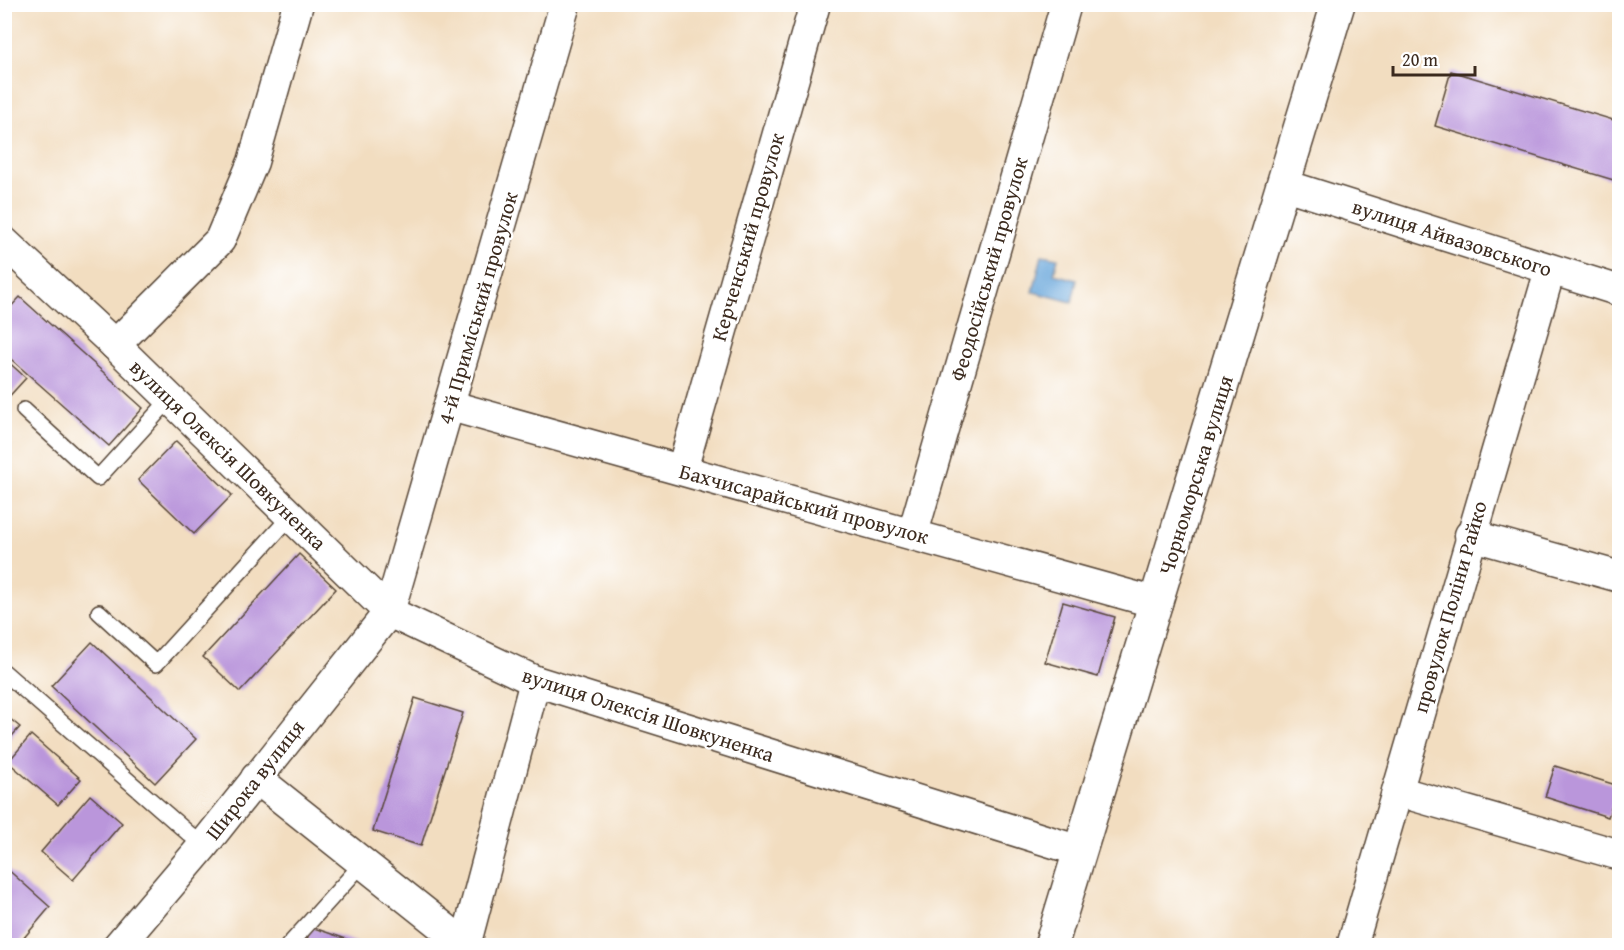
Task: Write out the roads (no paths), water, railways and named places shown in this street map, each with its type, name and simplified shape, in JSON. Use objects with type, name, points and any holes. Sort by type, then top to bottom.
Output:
[{"type":"street","points":[[115,345],[220,240],[254,162],[298,4]]},
{"type":"street","name":"4-й Приміський провулок","points":[[389,612],[451,406],[565,4]]},
{"type":"street","name":"Керченський провулок","points":[[682,470],[815,4]]},
{"type":"street","name":"Феодосійський провулок","points":[[913,533],[1066,4]]},
{"type":"street","name":"Чорноморська вулиця","points":[[1051,945],[1285,185],[1338,4]]},
{"type":"street","name":"вулиця Айвазовського","points":[[1285,185],[1620,291]]},
{"type":"street","name":"вулиця Олексія Шовкуненка","points":[[4,242],[115,345],[389,612],[536,681],[1080,851]]},
{"type":"street","name":"провулок Поліни Райко","points":[[1352,945],[1470,536],[1550,270]]},
{"type":"street","name":"Бахчисарайський провулок","points":[[451,406],[913,533],[1157,603]]},
{"type":"street","points":[[1470,536],[1620,577]]},
{"type":"street","name":"Широка вулиця","points":[[118,945],[203,846],[389,612]]},
{"type":"street","points":[[256,778],[466,945],[536,681]]},
{"type":"street","points":[[1397,790],[1620,855]]},
{"type":"lane","points":[[24,410],[98,478],[169,400]]},
{"type":"lane","points":[[99,612],[156,664],[290,517]]},
{"type":"lane","points":[[4,672],[203,846]]},
{"type":"lane","points":[[288,945],[363,864]]},
{"type":"water","points":[[1042,255],[1058,258],[1054,274],[1077,280],[1072,302],[1033,292]]}]
